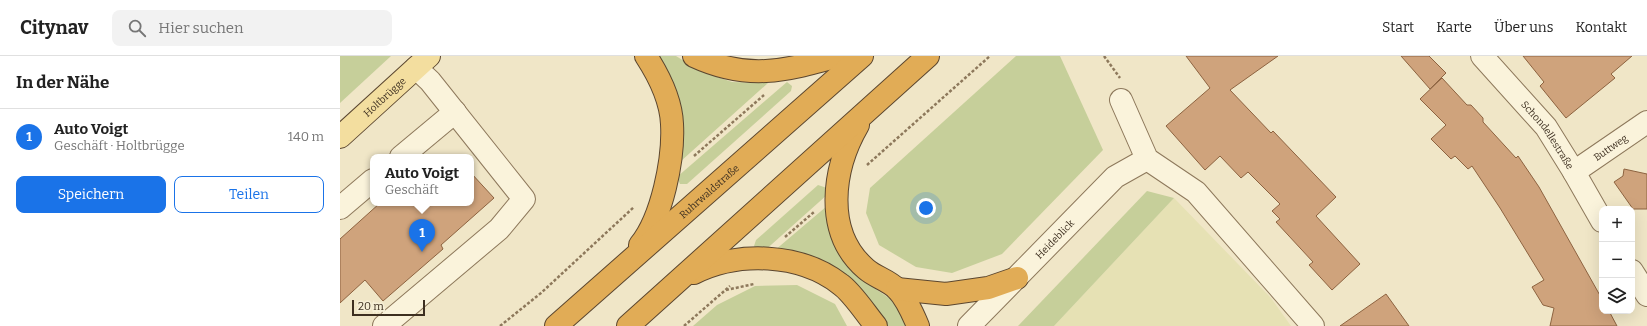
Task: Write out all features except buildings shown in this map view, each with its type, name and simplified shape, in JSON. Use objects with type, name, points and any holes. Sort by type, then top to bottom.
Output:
[{"type":"highway","points":[[621,269],[642,242],[656,217],[666,180],[671,144],[672,124],[663,85],[646,56]]},
{"type":"highway","points":[[694,56],[712,64],[737,71],[769,72],[839,56]]},
{"type":"highway","name":"Ruhrwaldstraße","points":[[556,326],[862,56]]},
{"type":"highway","points":[[628,326],[928,56]]},
{"type":"highway","points":[[866,111],[852,136],[843,157],[836,191],[838,215],[842,234],[851,251],[866,269],[896,289],[906,302],[918,326]]},
{"type":"highway","points":[[674,285],[712,265],[737,260],[772,260],[798,263],[815,269],[841,284],[868,321]]},
{"type":"highway","points":[[896,289],[952,293],[988,288],[1017,278]]},
{"type":"main road","name":"Holtbrügge","points":[[340,137],[422,62]]},
{"type":"street","name":"Schondellestraße","points":[[1482,56],[1546,127],[1599,216]]},
{"type":"street","points":[[384,326],[499,229],[524,199],[430,81],[422,62]]},
{"type":"street","points":[[1121,90],[1147,159],[1196,192],[1313,326]]},
{"type":"street","points":[[405,154],[454,112]]},
{"type":"street","name":"Buttweg","points":[[1574,172],[1647,122]]},
{"type":"street","name":"Heideblick","points":[[969,326],[1115,177],[1147,159]]},
{"type":"street","points":[[340,208],[370,183]]},
{"type":"street","points":[[1635,276],[1647,296]]},
{"type":"path","points":[[866,165],[990,56]]},
{"type":"path","points":[[1104,56],[1121,90]]},
{"type":"path","points":[[666,180],[766,93]]},
{"type":"path","points":[[500,326],[541,293],[635,204]]},
{"type":"path","points":[[779,243],[814,211]]},
{"type":"path","points":[[684,326],[725,290],[756,283]]},
{"type":"shaded area","points":[[1174,198],[1271,298],[1291,326],[1054,326]]},
{"type":"green space","points":[[340,56],[391,56],[340,103]]},
{"type":"green space","points":[[658,56],[676,56],[700,71],[732,82],[768,83],[681,161],[683,125],[676,90]]},
{"type":"green space","points":[[1016,56],[1060,56],[1103,150],[1002,254],[952,273],[916,267],[879,245],[866,213],[870,188]]},
{"type":"green space","points":[[787,82],[792,86],[791,91],[687,184],[680,184],[677,177]]},
{"type":"green space","points":[[818,185],[827,188],[828,194],[762,253],[757,252],[754,246],[756,240]]},
{"type":"green space","points":[[1147,191],[1174,198],[1054,326],[1018,326]]},
{"type":"green space","points":[[827,206],[862,280],[889,298],[903,314],[909,326],[884,326],[860,292],[842,273],[831,265],[805,254],[774,251]]},
{"type":"green space","points":[[797,285],[835,304],[847,326],[693,326],[717,305],[755,286]]},
{"type":"place","name":"Auto Voigt","points":[[422,252]]}]
